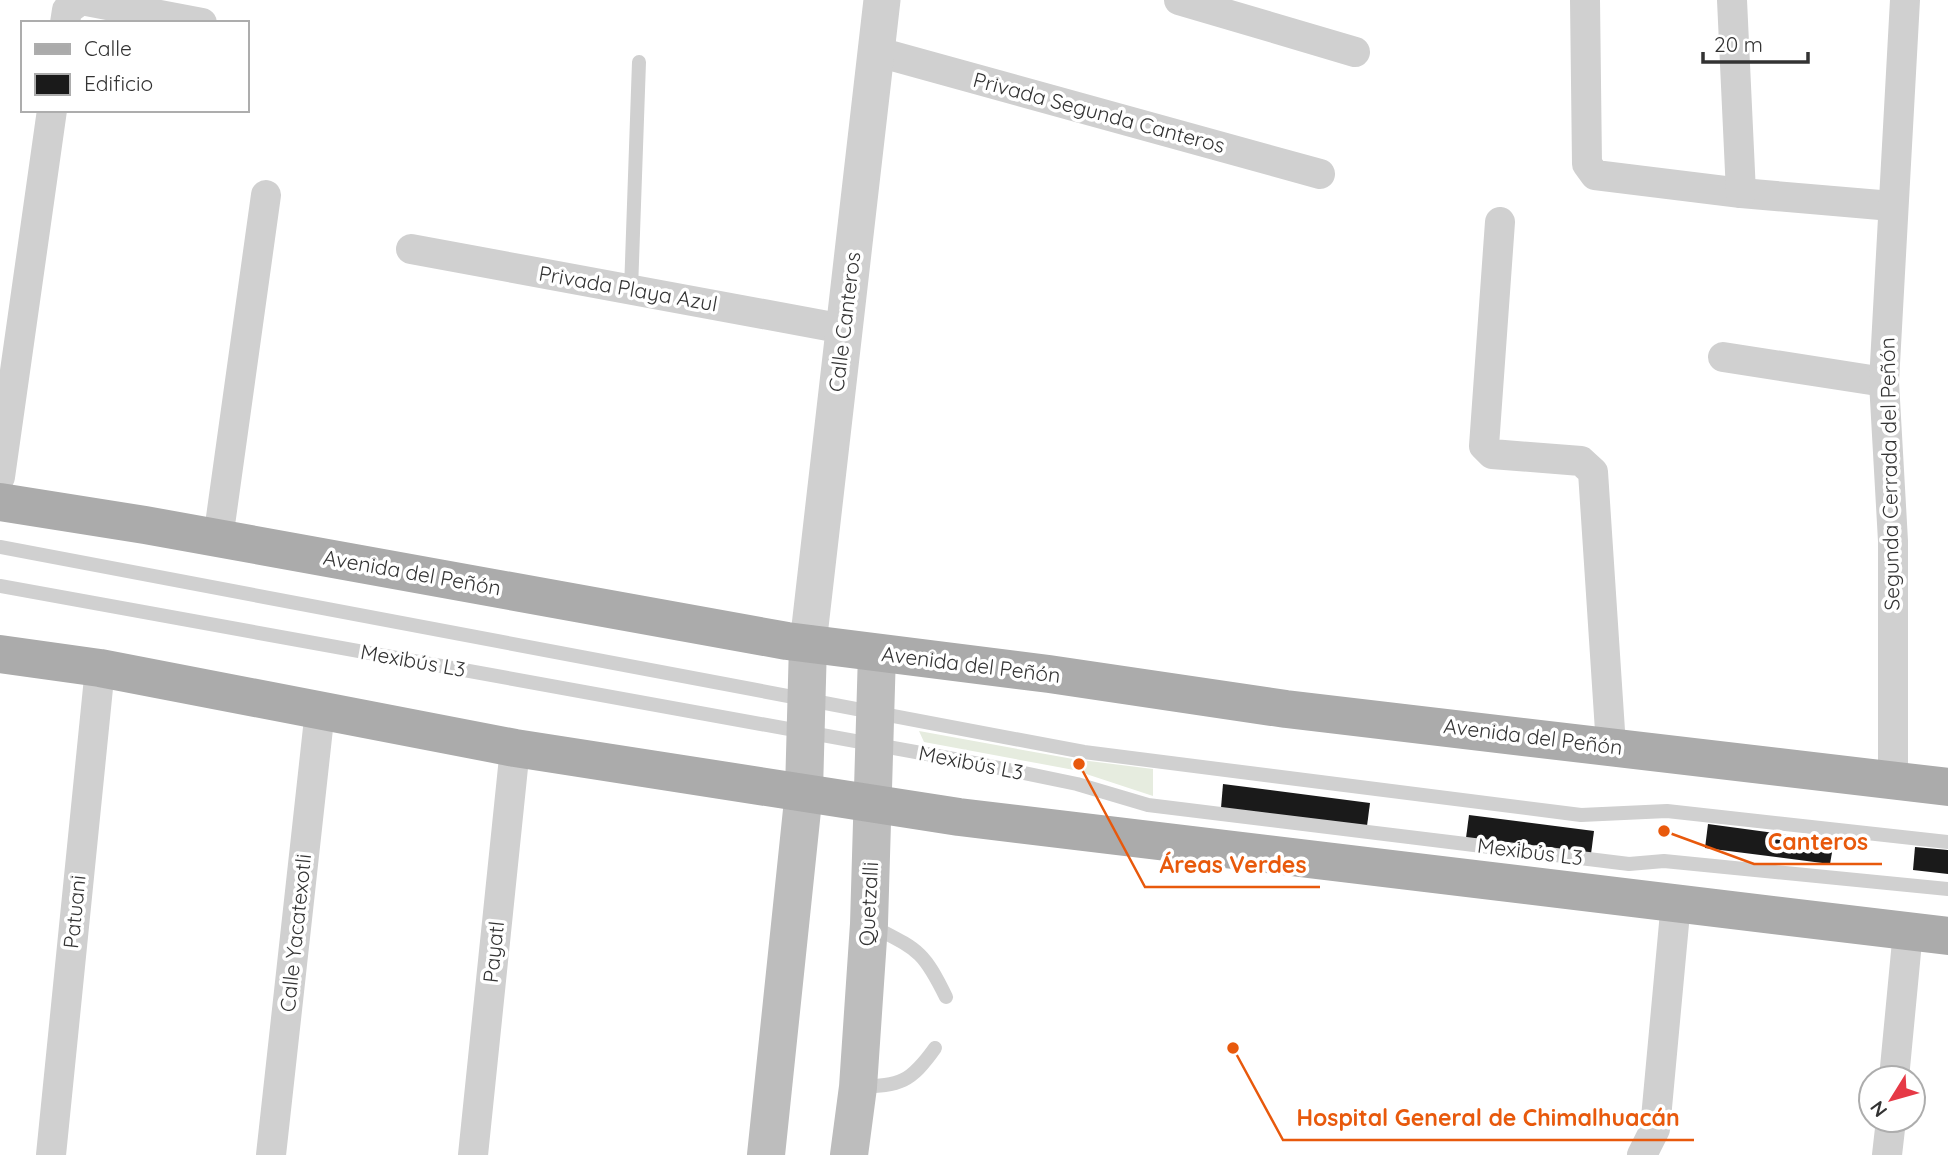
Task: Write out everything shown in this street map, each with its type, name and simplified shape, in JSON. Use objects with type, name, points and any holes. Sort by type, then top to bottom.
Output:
[{"type":"main road","name":"Avenida del Peñón","points":[[0,502],[808,644],[1049,674],[1286,709],[1948,787]]},
{"type":"main road","points":[[766,1155],[804,791],[808,644]]},
{"type":"main road","name":"Quetzalli","points":[[849,1155],[858,1087],[869,924],[877,653]]},
{"type":"main road","points":[[0,654],[100,668],[515,748],[973,818],[1948,936]]},
{"type":"street","points":[[65,21],[67,10],[81,0],[191,21]]},
{"type":"street","name":"Calle Canteros","points":[[808,644],[882,0]]},
{"type":"street","points":[[1179,0],[1355,52]]},
{"type":"street","points":[[1585,0],[1587,164],[1592,172],[1600,176],[1741,193],[1892,206]]},
{"type":"street","points":[[1732,0],[1741,193]]},
{"type":"street","name":"Segunda Cerrada del Peñón","points":[[1892,780],[1893,541],[1884,382],[1905,0]]},
{"type":"street","name":"Privada Segunda Canteros","points":[[878,52],[1320,174]]},
{"type":"street","points":[[0,477],[52,112]]},
{"type":"street","points":[[218,539],[266,195]]},
{"type":"street","points":[[1500,222],[1485,446],[1492,454],[1581,461],[1593,472],[1611,746]]},
{"type":"street","name":"Privada Playa Azul","points":[[411,249],[844,329]]},
{"type":"street","points":[[1723,357],[1884,382]]},
{"type":"street","name":"Patuani","points":[[51,1155],[100,668]]},
{"type":"street","name":"Calle Yacatexotli","points":[[271,1155],[320,710]]},
{"type":"street","name":"Payatl","points":[[473,1155],[515,748]]},
{"type":"street","points":[[1642,1155],[1654,1129],[1676,902]]},
{"type":"street","points":[[1895,1064],[1908,931]]},
{"type":"street","points":[[1887,1155],[1889,1134]]},
{"type":"lane","points":[[631,290],[639,62]]},
{"type":"lane","name":"Mexibús L3","points":[[0,547],[805,716],[875,728],[1148,805],[1629,864],[1664,861],[1948,889]]},
{"type":"lane","name":"Mexibús L3","points":[[0,586],[875,728],[1581,815],[1667,811],[1948,842]]},
{"type":"lane","points":[[869,924],[919,951],[932,968],[946,997]]},
{"type":"lane","points":[[858,1087],[898,1085],[918,1073],[935,1048]]},
{"type":"shaded area","points":[[919,731],[1073,759],[1153,769],[1153,796],[1074,770],[924,742]]},
{"type":"building","points":[[1223,784],[1370,803],[1367,826],[1221,808]]},
{"type":"building","points":[[1469,815],[1594,831],[1591,854],[1466,838]]},
{"type":"building","points":[[1708,824],[1834,841],[1830,864],[1705,848]]},
{"type":"building","points":[[1915,847],[1948,850],[1948,874],[1913,870]]},
{"type":"place","name":"Áreas Verdes","points":[[1079,764]]},
{"type":"place","name":"Canteros","points":[[1664,831]]},
{"type":"place","name":"Hospital General de Chimalhuacán","points":[[1233,1048]]}]
